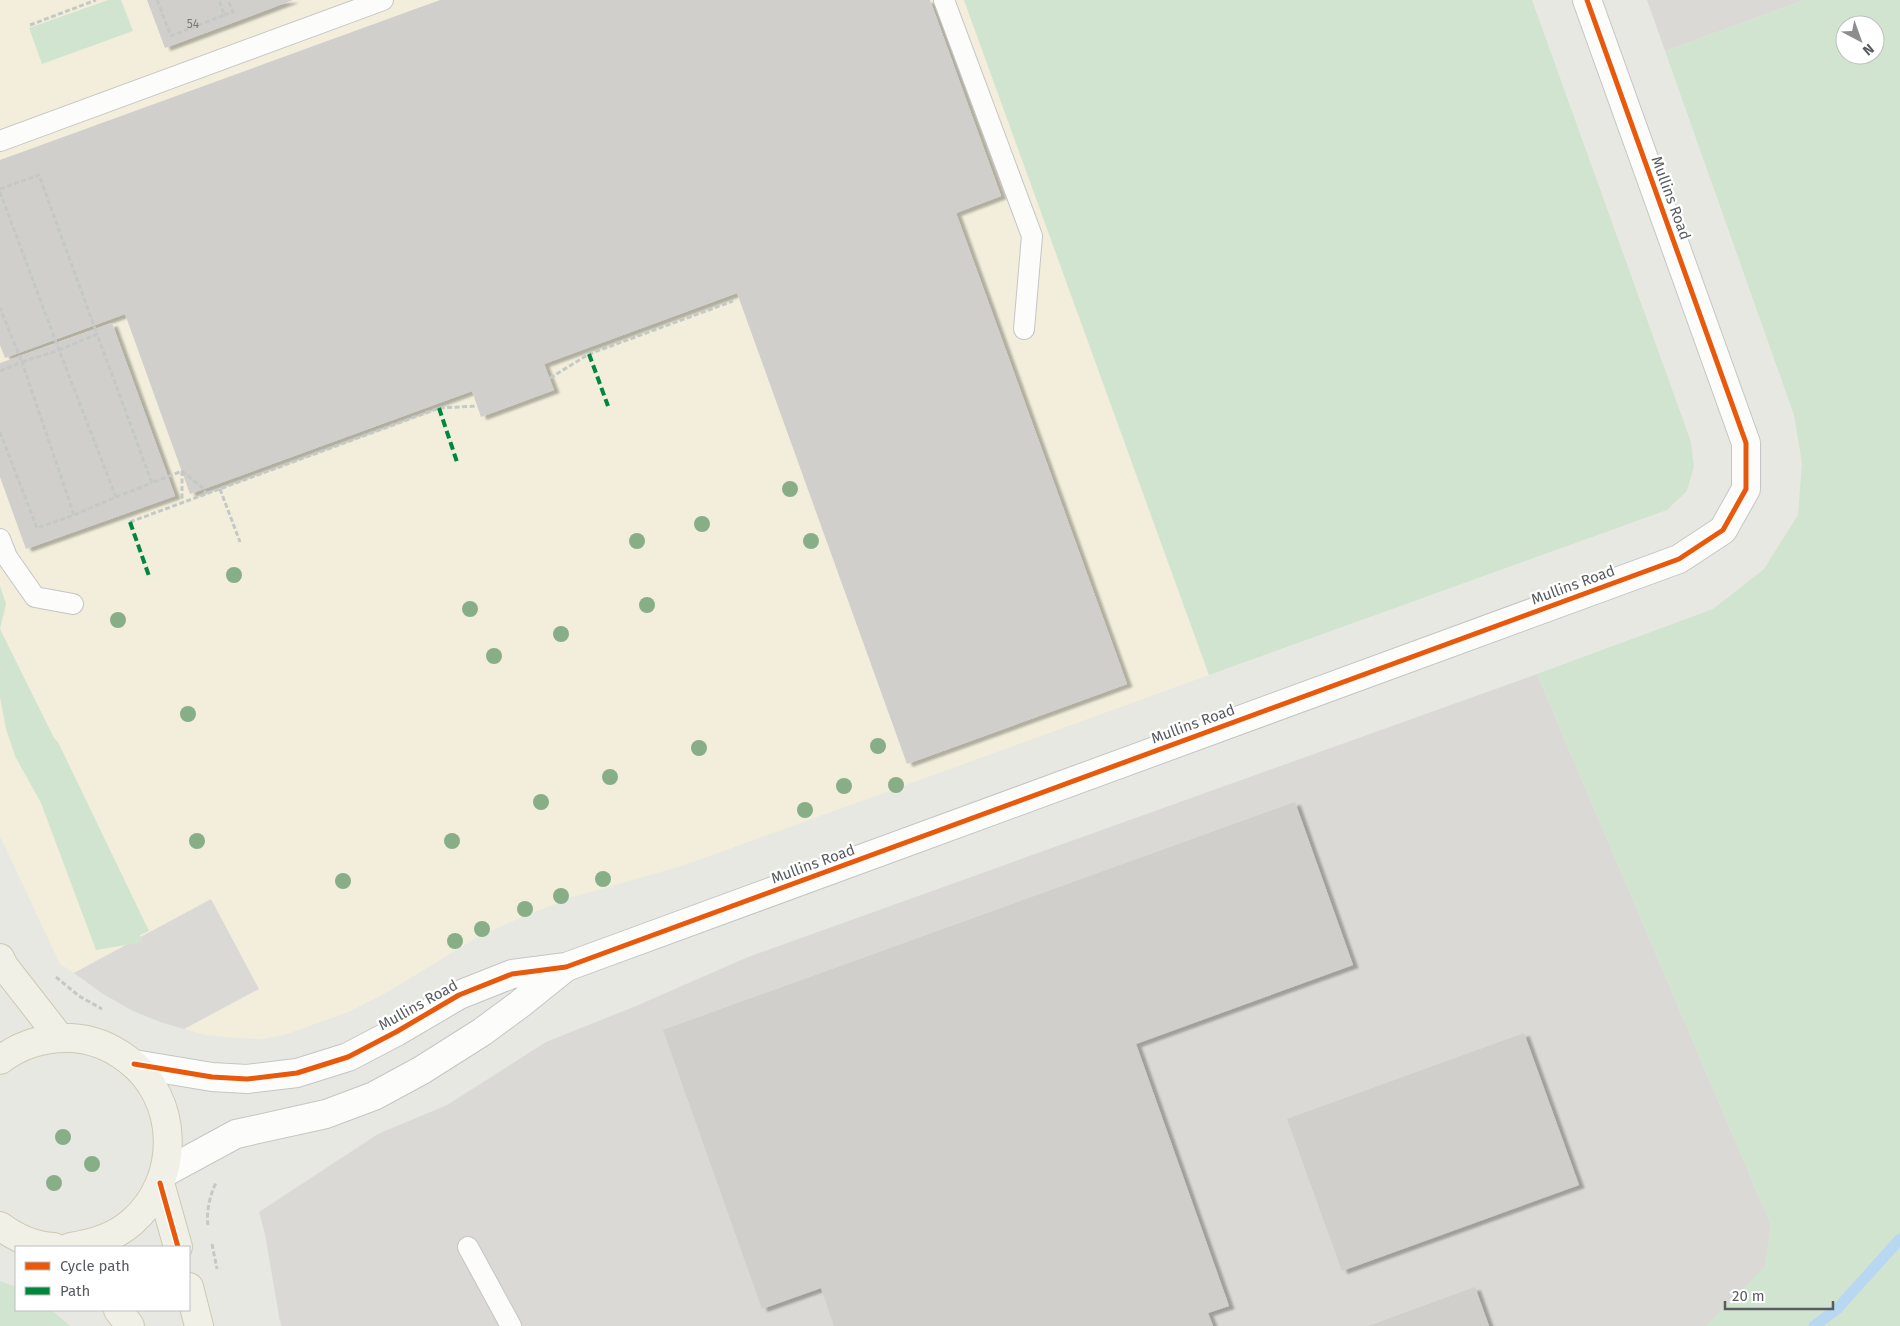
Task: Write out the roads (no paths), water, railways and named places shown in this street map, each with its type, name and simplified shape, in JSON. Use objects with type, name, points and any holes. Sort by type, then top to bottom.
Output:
[{"type":"main road","points":[[0,958],[4,966],[60,1038]]},
{"type":"main road","points":[[0,1060],[24,1046],[42,1040],[60,1038],[80,1039],[100,1044],[117,1052],[134,1064],[147,1078],[158,1095],[168,1134],[168,1154],[162,1178],[149,1205],[132,1222],[104,1239],[89,1245],[80,1246]]},
{"type":"main road","points":[[162,1178],[178,1246]]},
{"type":"main road","points":[[0,1226],[12,1235],[29,1242],[49,1246]]},
{"type":"main road","points":[[190,1291],[199,1326]]},
{"type":"main road","points":[[119,1311],[130,1326]]},
{"type":"street","name":"Mullins Road","points":[[134,1064],[212,1077],[247,1079],[297,1073],[348,1057],[396,1032],[459,995],[512,974],[566,967],[1670,563],[1723,530],[1746,489],[1746,443],[1587,0]]},
{"type":"street","name":"Mullins Road","points":[[162,1178],[236,1134],[326,1114],[374,1096],[422,1070],[482,1032],[566,967]]},
{"type":"lane","points":[[0,141],[383,0]]},
{"type":"lane","points":[[944,0],[1032,236],[1024,329]]},
{"type":"lane","points":[[0,539],[7,557],[35,597],[73,604]]},
{"type":"lane","points":[[468,1247],[511,1326]]},
{"type":"waterway","points":[[1814,1326],[1837,1309],[1900,1239]]}]
